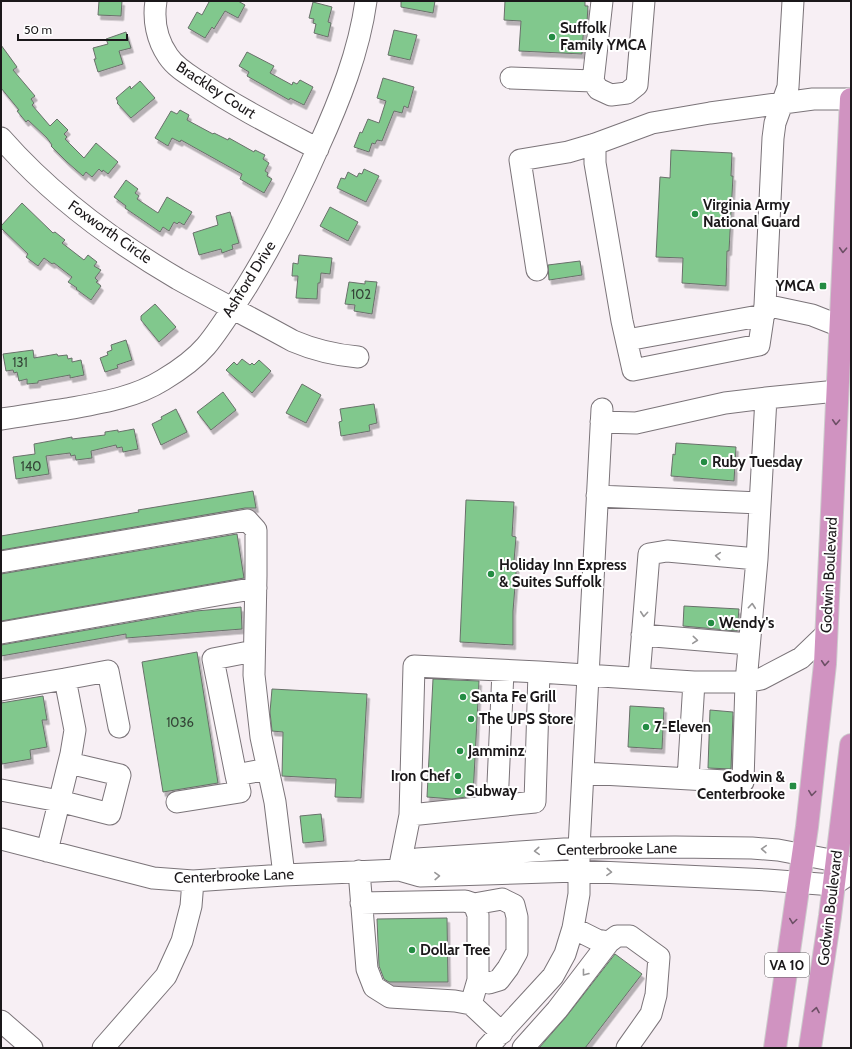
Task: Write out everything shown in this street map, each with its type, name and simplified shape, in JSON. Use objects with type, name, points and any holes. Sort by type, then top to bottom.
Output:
[{"type":"highway","name":"Godwin Boulevard","points":[[775,1048],[816,760],[825,664],[851,99]]},
{"type":"highway","name":"Godwin Boulevard","points":[[810,1048],[818,1002],[833,885],[846,868],[851,745]]},
{"type":"street","name":"Brackley Court","points":[[156,1],[156,28],[160,43],[168,57],[179,69],[264,121],[318,149]]},
{"type":"street","name":"Ashford Drive","points":[[1,419],[104,403],[134,394],[162,381],[183,366],[206,346],[233,307],[283,223],[331,121],[346,80],[358,38],[366,1]]},
{"type":"street","points":[[602,1],[593,81],[598,89],[611,95],[627,93],[637,85],[644,1]]},
{"type":"street","points":[[595,144],[595,163],[622,321],[633,370],[760,345],[764,310],[773,138],[775,123],[788,87],[788,1]]},
{"type":"street","points":[[511,78],[593,81]]},
{"type":"street","points":[[537,270],[520,160],[568,152],[595,144],[652,123],[710,113],[813,99],[851,99]]},
{"type":"street","name":"Foxworth Circle","points":[[1,138],[53,191],[122,244],[178,278],[293,341],[310,348],[334,354],[358,357]]},
{"type":"street","points":[[627,340],[764,310],[812,315],[840,326]]},
{"type":"street","points":[[359,871],[367,970],[374,987],[390,997],[455,1001],[471,1004],[495,1043],[553,976],[565,954],[574,928],[579,894],[579,848],[601,416],[636,423],[725,403],[837,391]]},
{"type":"street","points":[[584,773],[743,782],[746,682],[757,559],[766,398]]},
{"type":"street","points":[[597,496],[760,504]]},
{"type":"street","points":[[1,562],[248,520],[256,530],[254,675],[261,738],[275,802],[284,875]]},
{"type":"street","points":[[639,677],[649,554],[667,551],[757,559]]},
{"type":"street","points":[[1,632],[256,588]]},
{"type":"street","points":[[399,870],[410,815],[414,666],[639,677],[694,682],[746,682],[761,679],[801,658],[826,634]]},
{"type":"street","points":[[642,635],[749,644]]},
{"type":"street","points":[[749,644],[754,655],[766,667],[776,672]]},
{"type":"street","points":[[177,802],[240,792],[213,659],[254,651]]},
{"type":"street","points":[[497,806],[503,671]]},
{"type":"street","points":[[1,690],[108,672],[119,728]]},
{"type":"street","points":[[410,815],[536,802],[540,672]]},
{"type":"street","points":[[47,851],[69,763],[75,730],[65,679]]},
{"type":"street","points":[[688,779],[694,682]]},
{"type":"street","points":[[1,790],[59,801],[110,814],[120,775],[69,763]]},
{"type":"street","points":[[236,775],[268,769]]},
{"type":"street","name":"Centerbrooke Lane","points":[[1,839],[153,878],[193,881],[359,871],[399,870],[420,876],[578,871],[833,885]]},
{"type":"street","name":"Centerbrooke Lane","points":[[399,870],[417,859],[579,848],[675,847],[752,848],[778,850],[803,855],[846,868]]},
{"type":"street","points":[[103,1048],[166,976],[182,941],[191,906],[193,881]]},
{"type":"street","points":[[361,903],[466,901],[474,904],[502,899],[514,905],[517,917],[517,952],[499,980],[489,983],[478,980]]},
{"type":"street","points":[[471,1004],[478,980],[478,914],[474,904]]},
{"type":"street","points":[[574,928],[597,940],[609,942]]},
{"type":"street","points":[[528,1046],[609,942],[617,936],[630,936],[659,956],[656,994],[651,1014],[627,1048]]},
{"type":"street","points":[[1,1021],[32,1048]]},
{"type":"building","points":[[99,1],[122,1],[121,16],[98,15]]},
{"type":"building","points":[[207,1],[238,1],[245,5],[238,18],[225,11],[214,29],[212,27],[205,38],[188,28],[197,12],[202,15],[209,2]]},
{"type":"building","points":[[401,1],[435,1],[433,13],[401,7]]},
{"type":"building","name":"Suffolk Family YMCA","points":[[505,1],[585,1],[585,6],[588,6],[587,22],[584,22],[582,54],[519,51],[521,21],[504,20]]},
{"type":"building","points":[[313,2],[332,7],[328,22],[331,23],[328,37],[314,33],[316,24],[313,23],[314,19],[309,18]]},
{"type":"building","points":[[394,30],[417,35],[410,60],[388,55]]},
{"type":"building","points":[[126,32],[131,48],[119,51],[123,64],[98,72],[94,59],[96,59],[93,48],[108,44],[106,39]]},
{"type":"building","points":[[1,45],[17,67],[13,70],[35,96],[31,99],[34,103],[32,105],[50,126],[57,119],[68,130],[64,134],[67,137],[65,139],[84,158],[96,143],[118,162],[108,174],[99,169],[92,177],[86,172],[83,176],[51,146],[52,145],[47,138],[28,120],[26,122],[17,111],[19,110],[1,88]]},
{"type":"building","points":[[247,52],[274,66],[270,73],[292,85],[293,82],[297,84],[300,80],[313,87],[304,105],[290,98],[289,100],[247,76],[249,72],[239,66]]},
{"type":"building","points":[[383,78],[414,87],[408,108],[404,106],[402,113],[394,111],[382,141],[377,140],[375,144],[372,143],[369,152],[354,147],[360,132],[362,133],[368,119],[379,123],[386,101],[377,98]]},
{"type":"building","points":[[140,81],[155,98],[131,118],[117,103],[116,98],[130,86],[131,89]]},
{"type":"building","points":[[180,110],[189,115],[187,120],[213,134],[214,133],[228,140],[229,138],[254,152],[255,150],[265,155],[263,159],[269,163],[265,171],[268,173],[267,176],[272,179],[264,193],[240,179],[242,174],[181,140],[180,142],[172,138],[168,146],[155,138],[171,111],[177,114]]},
{"type":"building","name":"Virginia Army National Guard","points":[[671,150],[732,153],[731,176],[733,176],[729,251],[727,251],[726,286],[682,283],[683,258],[656,257],[660,177],[670,178]]},
{"type":"building","points":[[364,169],[379,176],[366,202],[337,188],[341,178],[345,179],[348,172],[357,177],[359,173],[362,174]]},
{"type":"building","points":[[126,180],[138,189],[135,193],[139,196],[137,199],[158,213],[167,197],[192,212],[184,225],[179,222],[177,224],[174,222],[169,231],[163,227],[160,232],[125,208],[126,206],[114,197]]},
{"type":"building","points":[[22,203],[53,233],[55,232],[65,240],[62,243],[84,260],[88,255],[97,262],[94,266],[101,270],[95,278],[98,281],[96,282],[101,286],[91,300],[68,282],[72,277],[54,263],[52,264],[44,258],[38,266],[26,257],[28,254],[1,228],[1,226]]},
{"type":"building","points":[[330,207],[358,222],[348,241],[320,226]]},
{"type":"building","points":[[230,212],[239,243],[232,245],[233,249],[222,253],[221,249],[199,255],[193,233],[218,225],[216,216]]},
{"type":"building","points":[[299,255],[332,258],[330,274],[321,273],[320,283],[318,283],[317,299],[296,298],[298,276],[292,276],[293,263],[298,264]]},
{"type":"building","points":[[580,261],[582,275],[549,280],[548,265]]},
{"type":"building","points":[[365,281],[377,282],[372,314],[354,311],[355,305],[345,304],[349,282],[365,284]]},
{"type":"building","points":[[155,304],[176,327],[159,342],[141,320],[141,316]]},
{"type":"building","points":[[126,340],[132,360],[117,365],[118,368],[105,372],[100,358],[108,355],[107,352],[112,350],[111,345]]},
{"type":"building","points":[[33,350],[34,358],[57,354],[58,356],[67,355],[68,359],[72,358],[72,362],[81,360],[84,375],[70,378],[70,375],[38,381],[38,383],[27,384],[27,379],[19,381],[17,372],[14,373],[13,370],[6,371],[3,354]]},
{"type":"building","points":[[242,359],[250,365],[252,363],[254,365],[259,360],[271,371],[252,393],[226,370],[234,362],[237,365]]},
{"type":"building","points":[[302,384],[321,395],[306,423],[286,413]]},
{"type":"building","points":[[223,392],[236,410],[211,430],[197,412]]},
{"type":"building","points":[[374,404],[377,423],[369,425],[370,431],[341,436],[339,422],[342,421],[340,409]]},
{"type":"building","points":[[176,409],[187,432],[161,445],[152,424]]},
{"type":"building","points":[[134,429],[138,449],[123,452],[122,447],[117,448],[116,445],[91,451],[92,458],[76,460],[75,455],[71,456],[70,453],[46,456],[49,474],[16,479],[13,457],[35,454],[34,444],[72,437],[72,439],[105,435],[105,432],[118,430],[118,432]]},
{"type":"building","name":"Ruby Tuesday","points":[[676,443],[736,447],[734,481],[671,476],[673,454],[675,455]]},
{"type":"building","points":[[253,491],[256,508],[245,508],[1,550],[1,536],[139,512],[138,510]]},
{"type":"building","name":"Holiday Inn Express & Suites Suffolk","points":[[466,500],[514,502],[512,536],[516,537],[514,561],[517,561],[513,611],[513,645],[460,642]]},
{"type":"building","points":[[237,534],[244,578],[1,621],[1,574]]},
{"type":"building","name":"Wendy's","points":[[684,606],[739,609],[737,631],[683,626]]},
{"type":"building","points":[[241,607],[242,629],[126,638],[126,634],[1,656],[1,645],[196,611]]},
{"type":"building","points":[[197,652],[218,783],[163,792],[142,662]]},
{"type":"building","points":[[433,679],[479,681],[473,796],[452,799],[427,797]]},
{"type":"building","points":[[272,689],[367,694],[361,798],[335,797],[336,779],[282,776],[283,732],[272,731],[270,712]]},
{"type":"building","points":[[43,696],[47,720],[42,720],[47,747],[30,750],[31,759],[2,764],[1,703]]},
{"type":"building","name":"7-Eleven","points":[[630,706],[664,708],[662,749],[628,747]]},
{"type":"building","name":"7-Eleven","points":[[710,710],[733,712],[731,769],[708,768]]},
{"type":"building","points":[[321,814],[324,841],[303,843],[300,816]]},
{"type":"building","name":"Dollar Tree","points":[[447,918],[448,982],[389,982],[384,979],[379,966],[377,919]]},
{"type":"building","points":[[615,954],[642,974],[585,1048],[539,1048],[566,1017]]},
{"type":"place","name":"Suffolk Family YMCA","points":[[552,37]]},
{"type":"place","name":"Virginia Army National Guard","points":[[695,214]]},
{"type":"place","name":"YMCA","points":[[823,286]]},
{"type":"place","name":"Ruby Tuesday","points":[[704,462]]},
{"type":"place","name":"Holiday Inn Express & Suites Suffolk","points":[[491,574]]},
{"type":"place","name":"Wendy's","points":[[711,623]]},
{"type":"place","name":"Santa Fe Grill","points":[[463,697]]},
{"type":"place","name":"The UPS Store","points":[[471,719]]},
{"type":"place","name":"7-Eleven","points":[[646,727]]},
{"type":"place","name":"Jamminz","points":[[460,751]]},
{"type":"place","name":"Iron Chef","points":[[458,776]]},
{"type":"place","name":"Godwin & Centerbrooke","points":[[793,786]]},
{"type":"place","name":"Subway","points":[[458,791]]},
{"type":"place","name":"Dollar Tree","points":[[412,950]]}]
